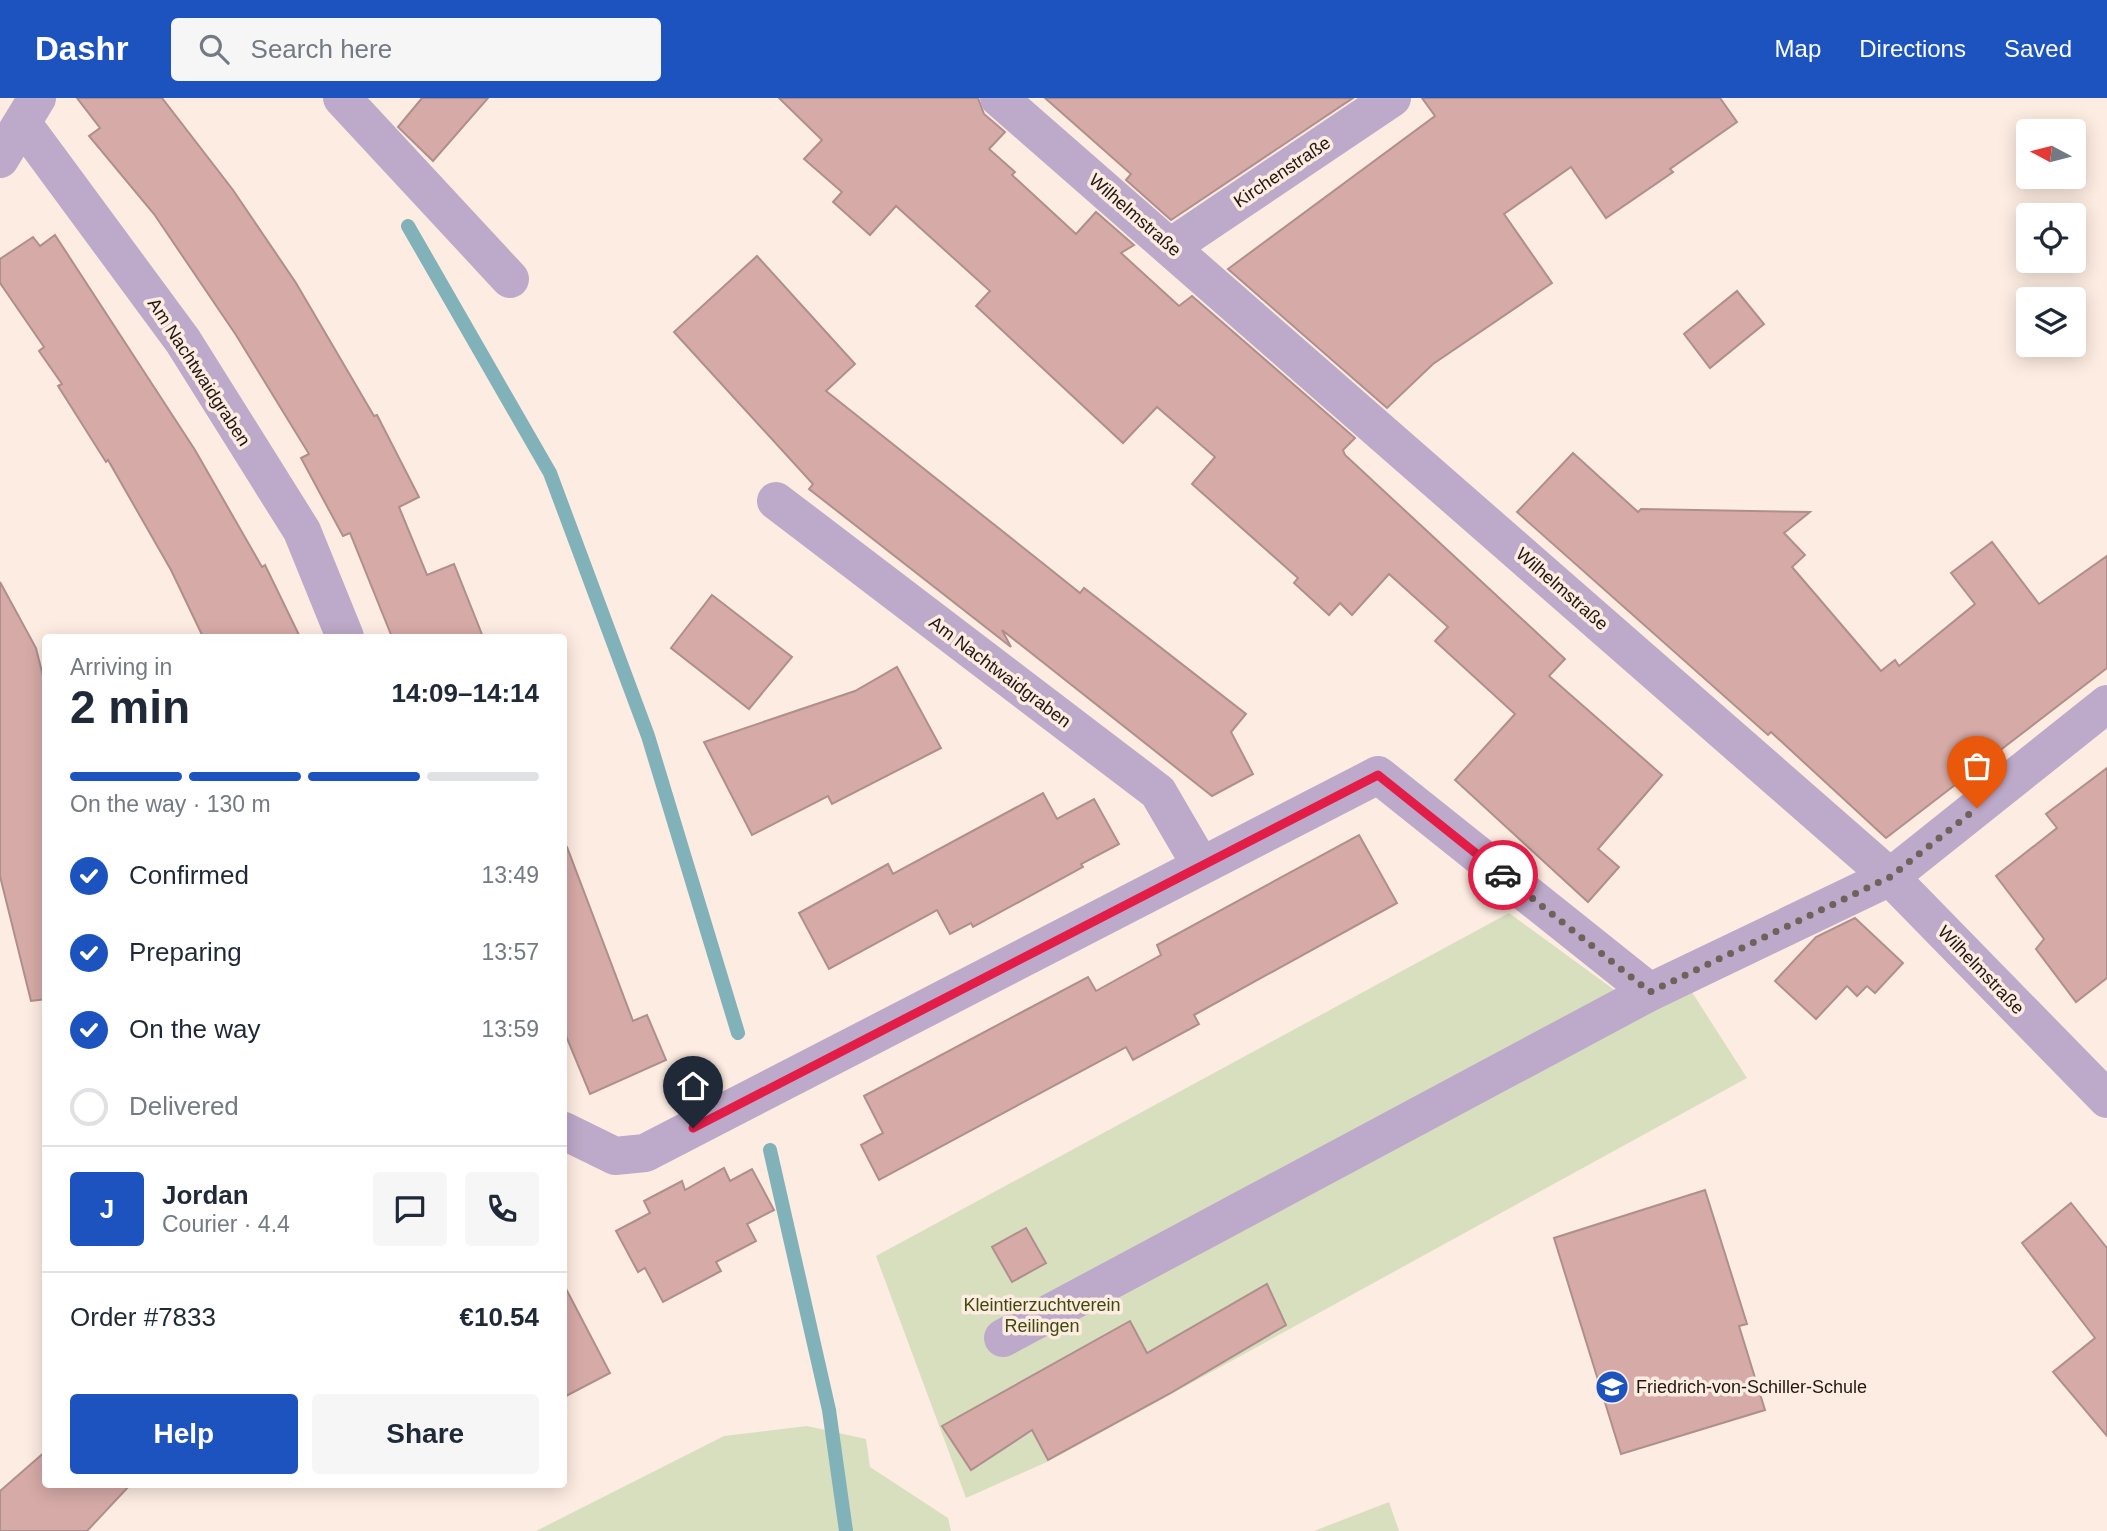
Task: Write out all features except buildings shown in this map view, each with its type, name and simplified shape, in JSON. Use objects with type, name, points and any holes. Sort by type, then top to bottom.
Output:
[{"type":"street","points":[[342,98],[510,279]]},
{"type":"street","name":"Wilhelmstraße","points":[[999,98],[1890,877],[2107,1099]]},
{"type":"street","name":"Kirchenstraße","points":[[1171,246],[1392,98]]},
{"type":"street","points":[[0,159],[30,111]]},
{"type":"street","name":"Am Nachtwaidgraben","points":[[30,111],[191,353],[302,531],[344,634]]},
{"type":"street","name":"Am Nachtwaidgraben","points":[[776,501],[1158,792],[1200,864]]},
{"type":"street","points":[[1003,1339],[1650,992],[1890,877],[2107,704]]},
{"type":"street","points":[[567,1132],[615,1156],[645,1153],[1200,864],[1378,775],[1650,992]]},
{"type":"green space","name":"Kleintierzuchtverein Reilingen","points":[[1509,913],[1620,994],[1688,986],[1747,1078],[1049,1461],[966,1498],[876,1256]]},
{"type":"green space","points":[[807,1426],[866,1439],[870,1467],[948,1518],[951,1531],[536,1531],[724,1436]]},
{"type":"green space","points":[[1389,1502],[1399,1531],[1314,1531]]},
{"type":"waterway","points":[[408,226],[550,473],[648,736],[738,1033]]},
{"type":"waterway","points":[[770,1150],[829,1410],[846,1531]]},
{"type":"way so far","points":[[1503,875],[1650,992],[1890,877],[1977,808]]},
{"type":"place","name":"Friedrich-von-Schiller-Schule","points":[[1612,1387]]},
{"type":"route","points":[[693,1128],[1200,864],[1378,775],[1503,875]]}]
